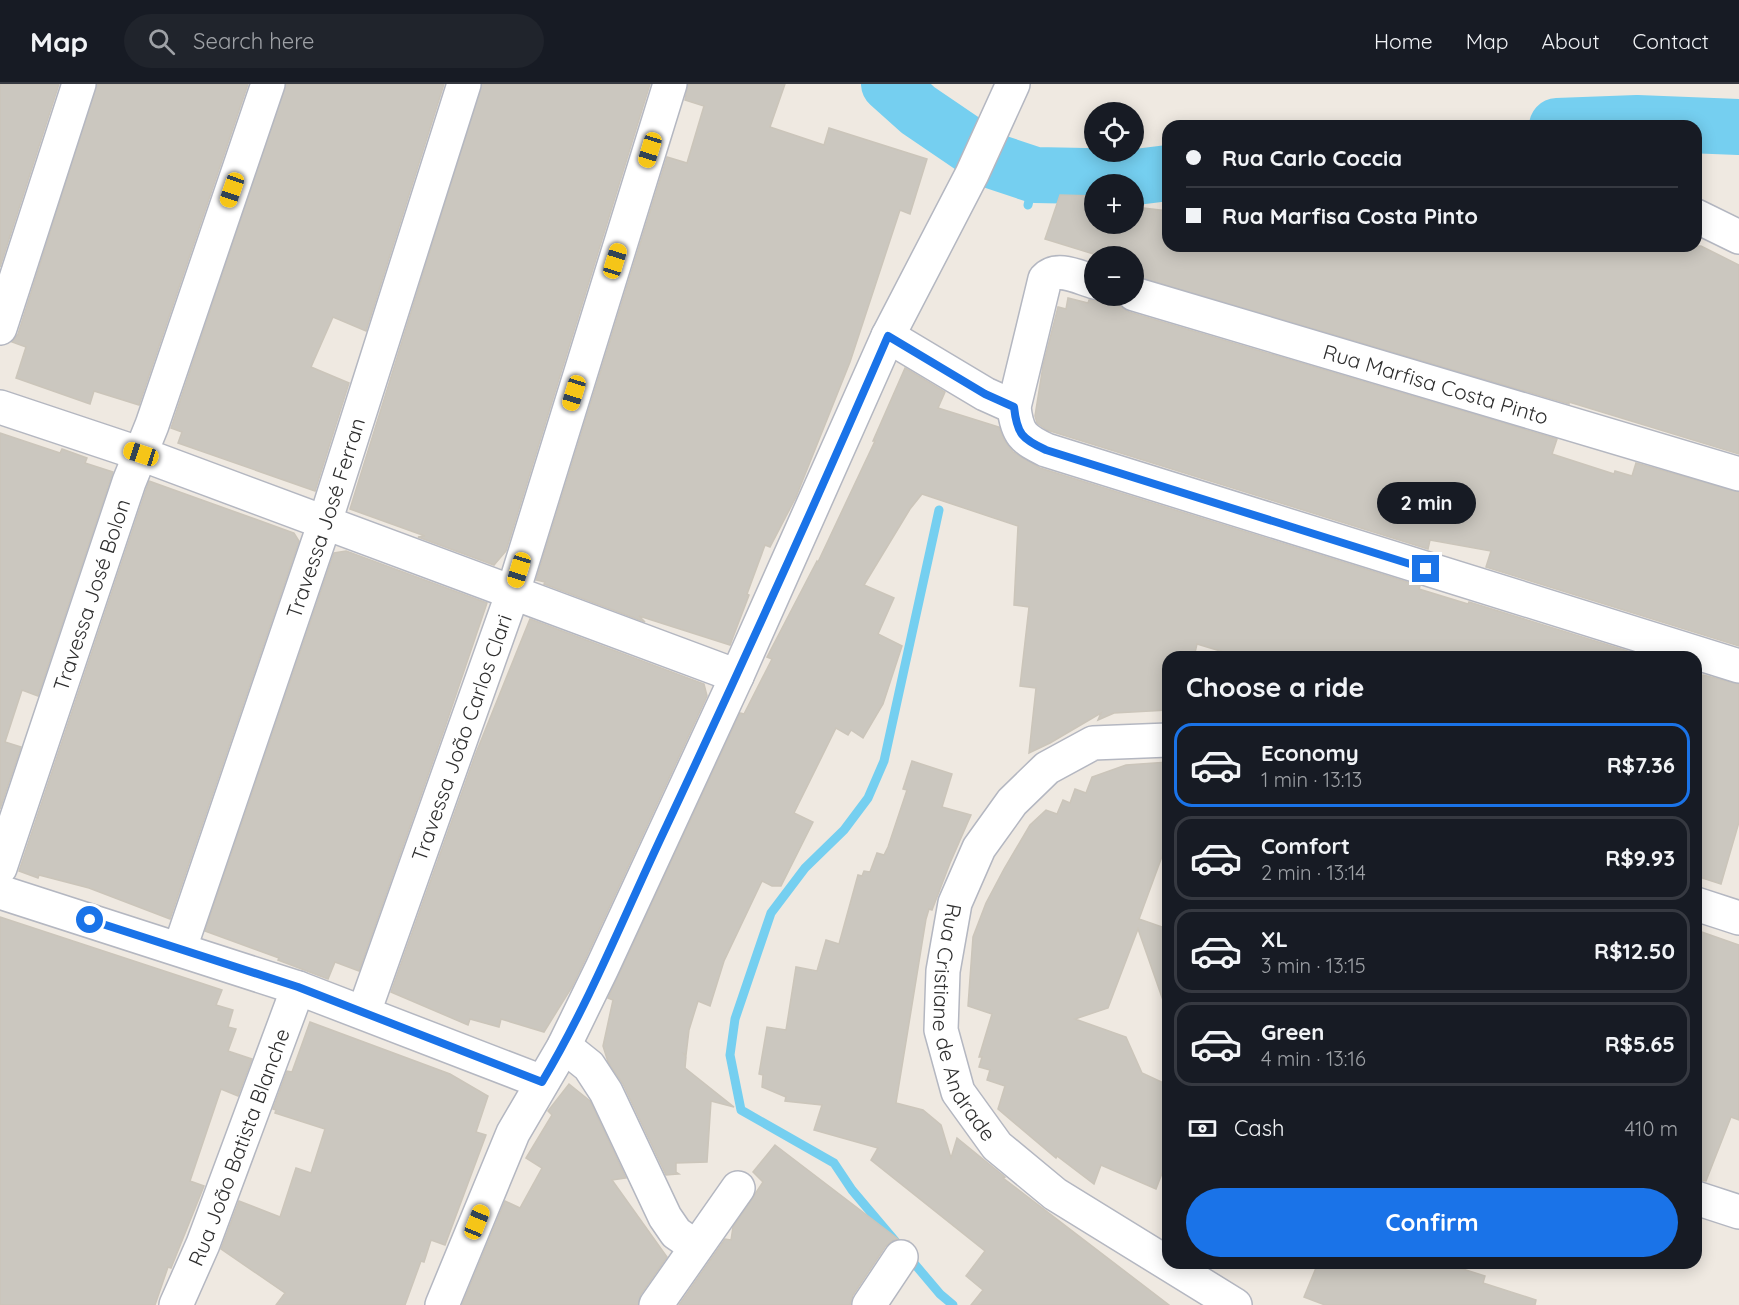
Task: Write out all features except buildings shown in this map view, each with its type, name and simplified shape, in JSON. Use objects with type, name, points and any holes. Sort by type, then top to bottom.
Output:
[{"type":"street","points":[[0,328],[79,84]]},
{"type":"street","name":"Travessa José Bolon","points":[[0,868],[129,482],[141,454],[268,84]]},
{"type":"street","name":"Travessa José Ferran","points":[[180,948],[325,522],[464,84]]},
{"type":"street","name":"Travessa João Carlos Clari","points":[[364,1012],[513,592],[670,84]]},
{"type":"street","points":[[442,1305],[513,1133],[564,1046],[737,676],[888,336],[972,174],[1013,84]]},
{"type":"street","points":[[1702,219],[1739,237]]},
{"type":"street","points":[[1084,279],[1057,271],[1050,273],[1045,279],[1014,407],[1016,424],[1025,440],[1046,450],[1691,651]]},
{"type":"street","name":"Rua Marfisa Costa Pinto","points":[[1144,297],[1739,474]]},
{"type":"street","points":[[888,336],[985,394],[1014,407]]},
{"type":"street","points":[[0,408],[141,454],[737,676]]},
{"type":"street","points":[[1702,654],[1739,666]]},
{"type":"street","name":"Rua Cristiane de Andrade","points":[[1162,740],[1093,743],[1047,768],[1011,802],[979,848],[955,903],[943,971],[941,1029],[958,1092],[997,1146],[1055,1194],[1162,1256]]},
{"type":"street","points":[[0,892],[298,987],[542,1082]]},
{"type":"street","points":[[1702,906],[1739,918]]},
{"type":"street","name":"Rua João Batista Blanche","points":[[176,1305],[203,1244],[298,987]]},
{"type":"street","points":[[564,1046],[589,1066],[606,1092],[665,1217],[676,1233],[696,1248]]},
{"type":"street","points":[[656,1305],[738,1188]]},
{"type":"street","points":[[1702,1200],[1739,1212]]},
{"type":"street","points":[[869,1305],[901,1257]]},
{"type":"street","name":"Rua Cristiane de Andrade","points":[[1184,1269],[1235,1305]]},
{"type":"waterway","points":[[889,84],[918,110],[993,161],[1035,175],[1136,177],[1162,174]]},
{"type":"waterway","points":[[1702,126],[1739,127]]},
{"type":"waterway","points":[[1028,205],[1035,175]]},
{"type":"waterway","points":[[939,510],[884,761],[868,798],[844,830],[805,868],[771,913],[735,1019],[730,1055],[741,1110],[834,1163],[852,1190],[940,1294],[953,1305]]},
{"type":"route","points":[[90,920],[298,987],[542,1082],[564,1046],[602,968],[737,676],[888,336],[985,394],[1014,407],[1016,424],[1025,440],[1046,450],[1426,569]]}]
